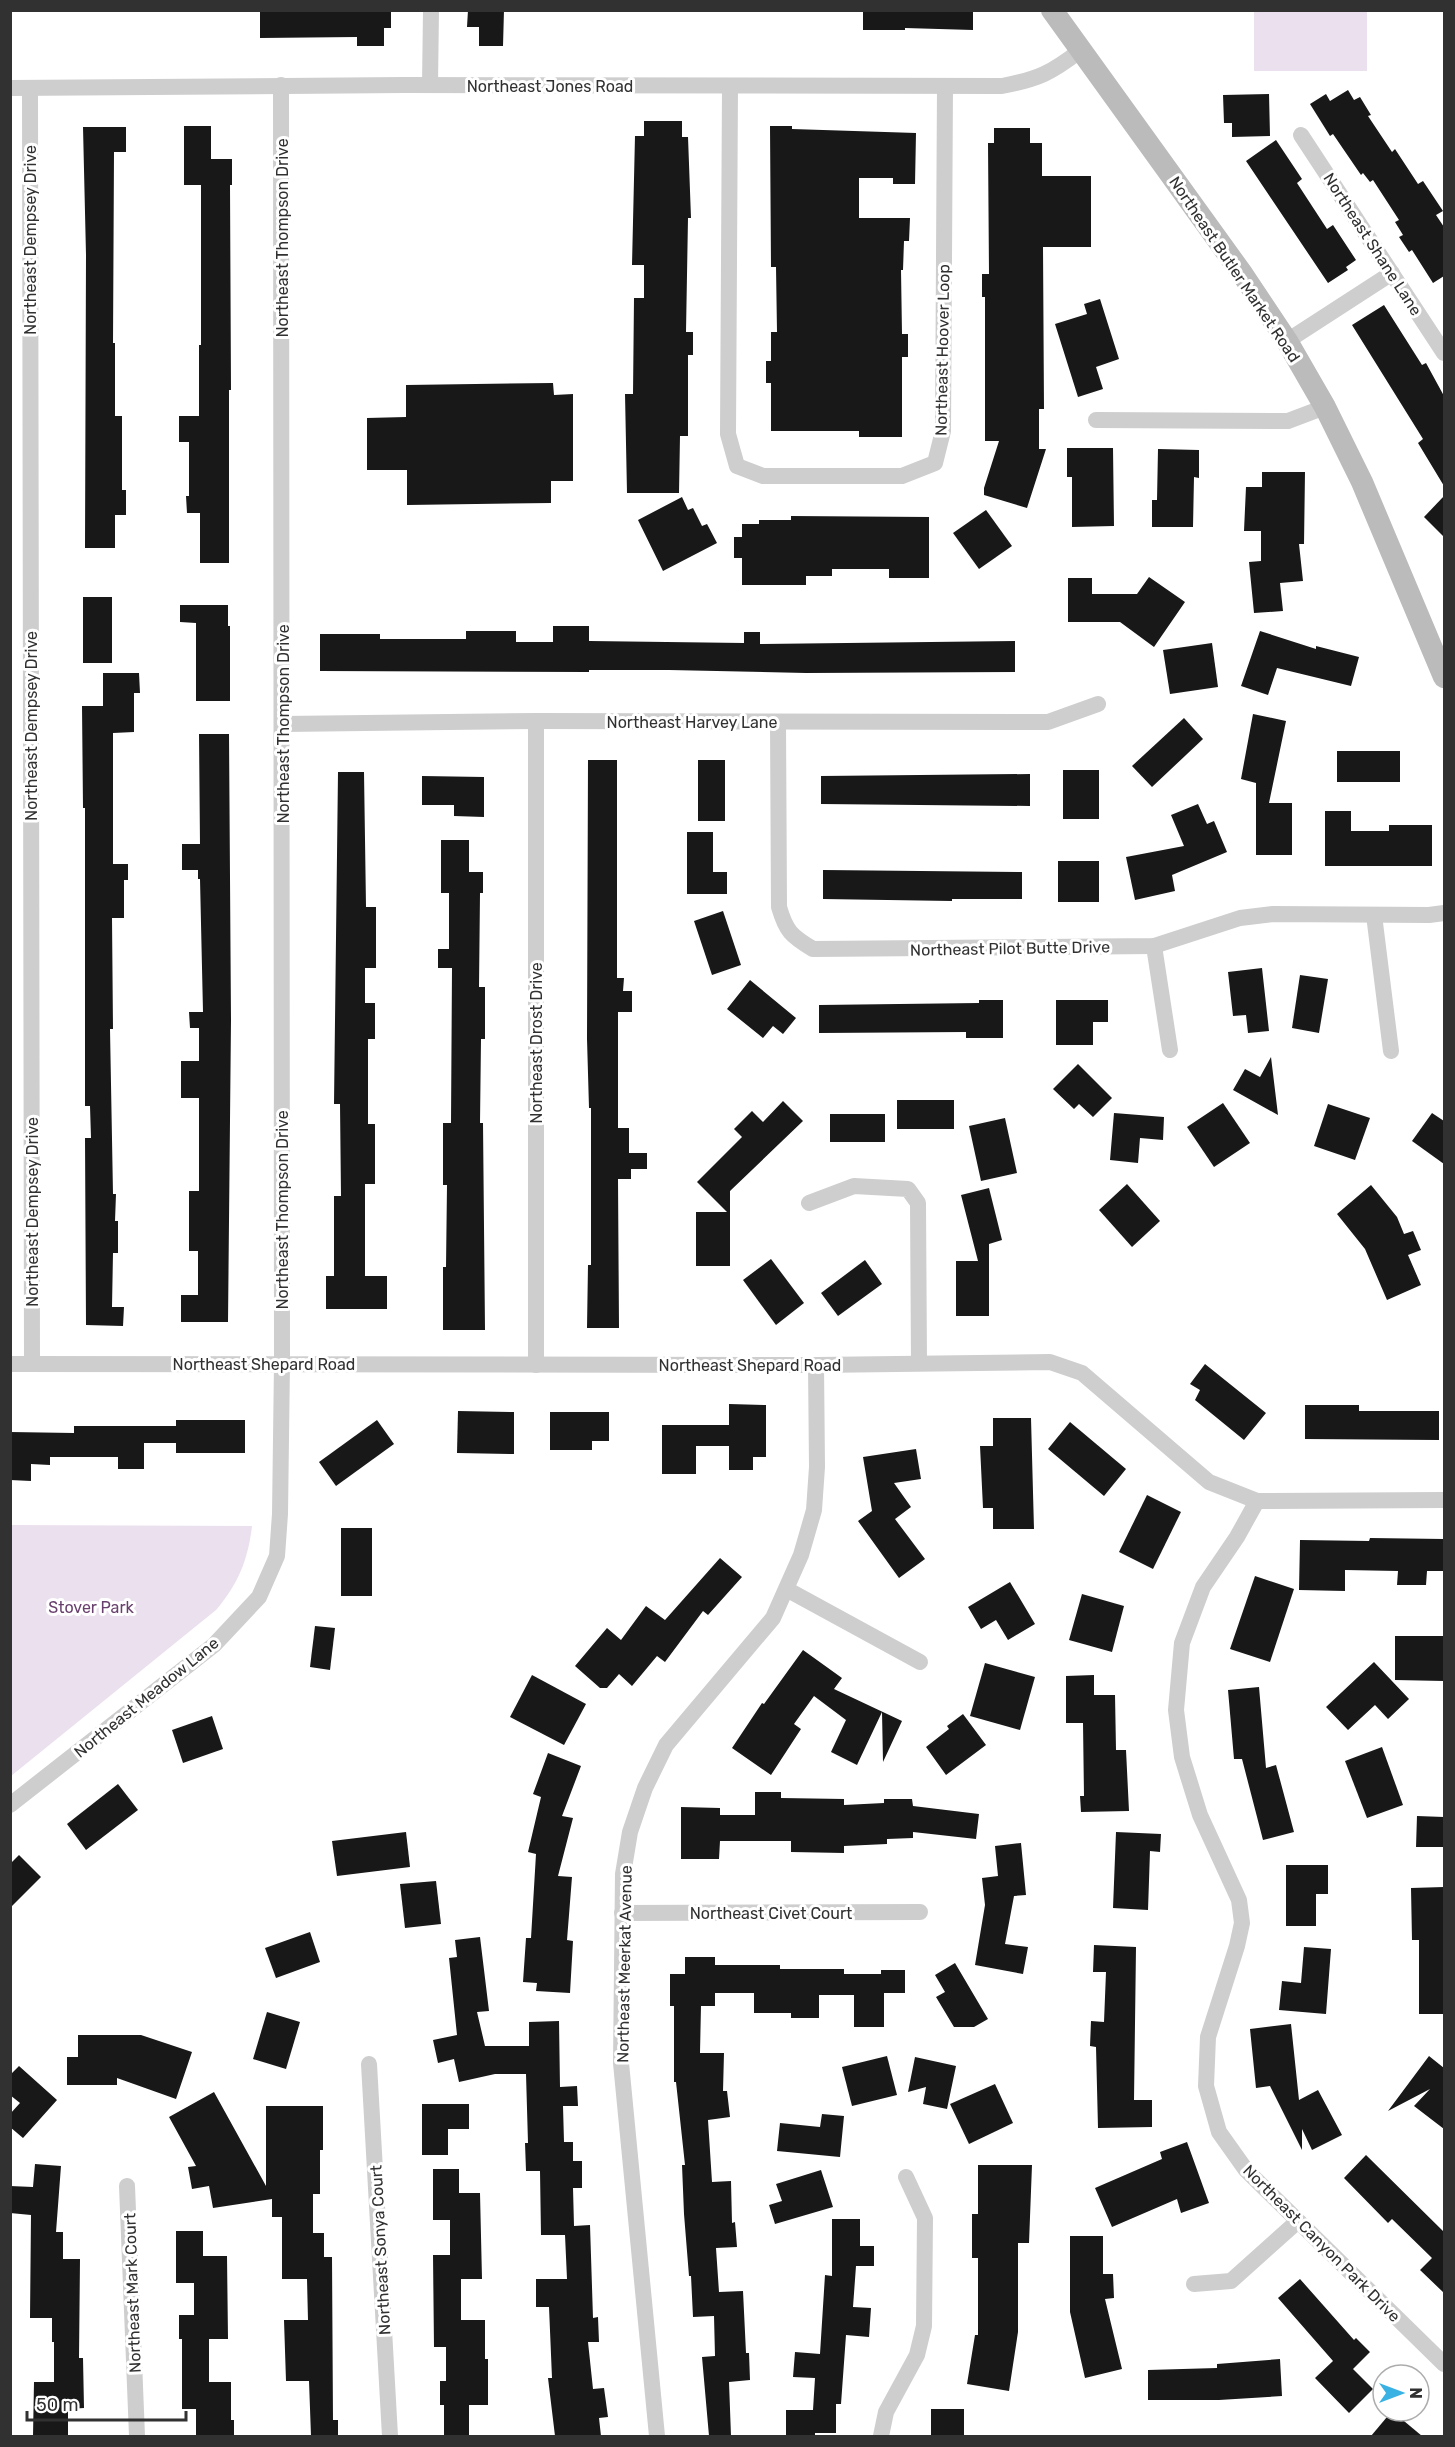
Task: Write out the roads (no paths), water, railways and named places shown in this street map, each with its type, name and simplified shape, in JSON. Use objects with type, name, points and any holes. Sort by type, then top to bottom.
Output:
[{"type":"main road","name":"Northeast Butler Market Road","points":[[1052,10],[1243,275],[1287,341],[1362,482],[1439,646],[1444,677]]},
{"type":"street","points":[[430,85],[431,10]]},
{"type":"street","name":"Northeast Jones Road","points":[[10,88],[281,85],[1002,86],[1032,81],[1054,70],[1081,50]]},
{"type":"street","name":"Northeast Thompson Drive","points":[[281,85],[282,1363]]},
{"type":"street","name":"Northeast Hoover Loop","points":[[730,87],[728,434],[737,466],[763,476],[902,476],[935,463],[943,430],[945,86]]},
{"type":"street","name":"Northeast Dempsey Drive","points":[[30,88],[32,1364]]},
{"type":"street","name":"Northeast Shane Lane","points":[[1302,135],[1444,353]]},
{"type":"street","points":[[1287,341],[1392,273]]},
{"type":"street","points":[[1096,420],[1288,421],[1324,407]]},
{"type":"street","name":"Northeast Harvey Lane","points":[[283,724],[536,721],[1048,722],[1098,704]]},
{"type":"street","name":"Northeast Drost Drive","points":[[536,721],[536,1365]]},
{"type":"street","name":"Northeast Pilot Butte Drive","points":[[778,722],[779,907],[792,937],[813,949],[1154,946],[1240,918],[1274,914],[1444,913]]},
{"type":"street","points":[[1374,915],[1392,1051]]},
{"type":"street","points":[[1154,946],[1170,1050]]},
{"type":"street","points":[[808,1203],[854,1186],[908,1189],[918,1203],[920,1364]]},
{"type":"street","name":"Northeast Shepard Road","points":[[10,1364],[816,1365],[1050,1362],[1082,1373],[1209,1482],[1257,1501],[1444,1500]]},
{"type":"street","name":"Northeast Meadow Lane","points":[[10,1805],[214,1645],[259,1597],[277,1556],[280,1514],[282,1363]]},
{"type":"street","name":"Northeast Meerkat Avenue","points":[[657,2436],[621,2063],[623,1874],[630,1832],[645,1788],[666,1745],[774,1618],[788,1590],[801,1555],[813,1510],[817,1467],[816,1365]]},
{"type":"street","name":"Northeast Canyon Park Drive","points":[[1257,1501],[1237,1538],[1203,1587],[1182,1643],[1176,1710],[1182,1757],[1200,1815],[1239,1900],[1242,1923],[1208,2037],[1206,2086],[1219,2132],[1246,2170],[1444,2364]]},
{"type":"street","points":[[788,1590],[920,1662]]},
{"type":"street","name":"Northeast Civet Court","points":[[622,1913],[920,1912]]},
{"type":"street","name":"Northeast Sonya Court","points":[[369,2064],[390,2436]]},
{"type":"street","points":[[881,2436],[886,2412],[917,2355],[924,2326],[925,2218],[906,2177]]},
{"type":"street","name":"Northeast Mark Court","points":[[127,2186],[137,2436]]},
{"type":"street","points":[[1194,2284],[1231,2281],[1298,2221]]},
{"type":"park label","name":"Stover Park","points":[[91,1607]]}]
